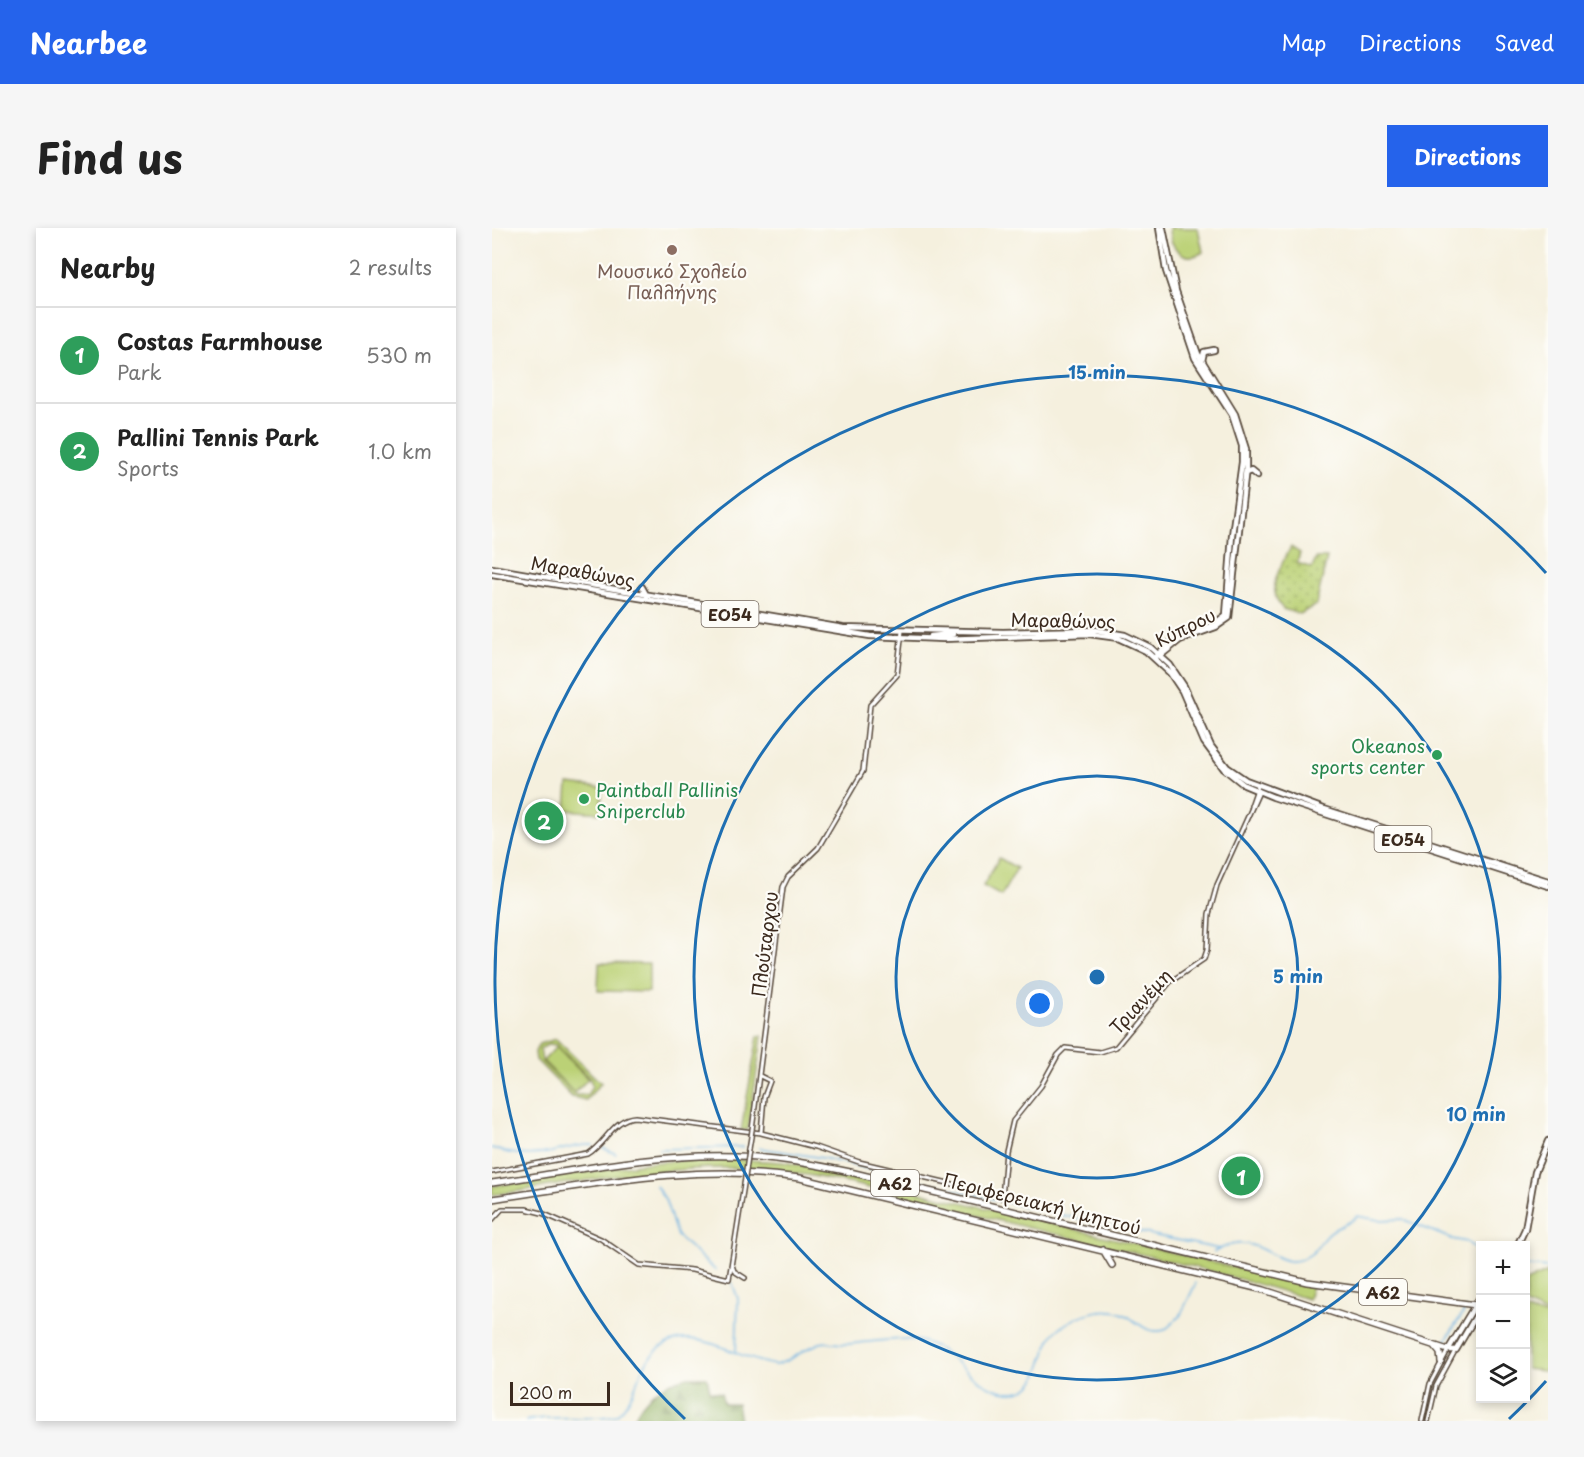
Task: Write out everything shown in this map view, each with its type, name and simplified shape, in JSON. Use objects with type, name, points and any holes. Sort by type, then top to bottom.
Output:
[{"type":"highway","name":"Περιφερειακή Υμηττού","points":[[492,1183],[674,1158],[722,1156],[784,1160],[850,1172],[1307,1282],[1476,1307]]},
{"type":"highway","name":"Περιφερειακή Υμηττού","points":[[492,1199],[658,1174],[705,1171],[753,1172],[831,1184],[1281,1295],[1448,1350]]},
{"type":"highway","points":[[1103,1250],[1112,1265]]},
{"type":"highway","points":[[1433,1345],[1439,1351],[1441,1362]]},
{"type":"main road","name":"Κύπρου","points":[[1158,656],[1180,639],[1212,629],[1229,618],[1246,452],[1239,421],[1202,364],[1176,291],[1161,228]]},
{"type":"main road","name":"Κύπρου","points":[[1158,656],[1175,639],[1210,626],[1226,616],[1232,535],[1242,462],[1242,446],[1235,422],[1197,362],[1174,299],[1166,271],[1161,228]]},
{"type":"main road","points":[[1202,364],[1203,353],[1214,350]]},
{"type":"main road","points":[[1245,476],[1250,471],[1257,476]]},
{"type":"main road","name":"Μαραθώνος","points":[[492,568],[647,596],[843,628],[901,635],[961,631],[1100,630],[1128,636],[1158,656],[1182,683],[1206,738],[1216,754],[1234,772],[1259,789],[1548,884]]},
{"type":"main road","name":"Μαραθώνος","points":[[492,574],[858,635],[1096,634],[1129,642],[1158,656]]},
{"type":"main road","points":[[642,587],[647,596]]},
{"type":"main road","points":[[612,595],[618,602]]},
{"type":"main road","points":[[1519,1241],[1525,1229],[1535,1172],[1548,1141]]},
{"type":"main road","points":[[1448,1350],[1461,1328],[1476,1310]]},
{"type":"main road","points":[[1448,1350],[1456,1350],[1476,1313]]},
{"type":"street","name":"Πλούταρχου","points":[[731,1269],[760,1076],[783,887],[788,877],[818,848],[863,771],[870,706],[896,677],[901,635]]},
{"type":"street","name":"Τριανέμη","points":[[761,1133],[816,1147],[854,1161],[978,1190],[1002,1198],[1005,1151],[1011,1126],[1041,1086],[1058,1055],[1065,1048],[1100,1052],[1116,1047],[1170,982],[1204,959],[1208,950],[1209,914],[1217,885],[1259,789]]},
{"type":"street","points":[[492,1172],[588,1154],[597,1148],[619,1123],[631,1117],[761,1133],[764,1097],[770,1081],[760,1076]]},
{"type":"street","points":[[492,1220],[502,1209],[534,1210],[601,1239],[639,1265],[692,1270],[729,1279],[731,1269]]},
{"type":"street","points":[[718,1278],[731,1269]]},
{"type":"street","points":[[731,1269],[745,1278]]},
{"type":"street","points":[[1422,1421],[1430,1384],[1448,1350]]},
{"type":"street","points":[[1428,1421],[1436,1386],[1456,1350]]},
{"type":"green space","points":[[1169,228],[1198,228],[1203,252],[1190,256],[1179,252],[1172,241]]},
{"type":"green space","points":[[1291,547],[1300,553],[1297,563],[1312,568],[1316,558],[1327,558],[1316,605],[1300,614],[1283,609],[1275,594],[1276,578]]},
{"type":"green space","name":"Paintball Pallinis Sniperclub","points":[[568,784],[602,788],[601,813],[566,810]]},
{"type":"green space","points":[[999,858],[1017,868],[1001,896],[983,886]]},
{"type":"green space","points":[[599,963],[649,964],[649,992],[598,991]]},
{"type":"green space","points":[[758,1036],[762,1036],[748,1130],[741,1130]]},
{"type":"green space","points":[[556,1039],[601,1083],[586,1100],[572,1097],[536,1060],[535,1052],[539,1044]],"holes":[[[549,1044],[556,1045],[590,1079],[592,1086],[587,1095],[576,1095],[542,1062],[540,1049]]]},
{"type":"green space","points":[[556,1047],[588,1079],[574,1093],[543,1061]]},
{"type":"green space","points":[[714,1158],[782,1162],[827,1170],[1312,1286],[1308,1299],[1189,1266],[862,1186],[767,1170],[704,1168],[674,1170],[492,1195],[492,1186],[646,1163]]},
{"type":"green space","points":[[1548,1272],[1548,1311],[1544,1313],[1530,1307],[1530,1280]]},
{"type":"green space","points":[[1530,1312],[1548,1316],[1548,1367],[1544,1371],[1530,1369]]},
{"type":"green space","points":[[707,1377],[710,1391],[721,1393],[724,1404],[737,1404],[740,1421],[633,1421],[642,1405],[654,1392],[679,1379]]},
{"type":"waterway","points":[[492,1148],[514,1154],[529,1155],[593,1145]]},
{"type":"waterway","points":[[659,1149],[743,1147]]},
{"type":"waterway","points":[[603,1148],[616,1154]]},
{"type":"waterway","points":[[760,1148],[823,1158],[1091,1222],[1219,1249]]},
{"type":"waterway","points":[[656,1186],[665,1199],[677,1236],[715,1270]]},
{"type":"waterway","points":[[1214,1252],[1231,1245],[1245,1244],[1287,1261],[1298,1260],[1311,1254],[1333,1230],[1357,1216],[1379,1220],[1402,1219],[1452,1239],[1467,1242],[1476,1250]]},
{"type":"waterway","points":[[1530,1266],[1548,1268]]},
{"type":"waterway","points":[[732,1282],[738,1299],[736,1351]]},
{"type":"waterway","points":[[526,1421],[616,1415],[625,1406],[643,1368],[657,1350],[672,1341],[688,1339],[723,1347],[775,1365],[823,1342],[843,1344],[915,1340],[936,1347],[988,1386],[1009,1392],[1022,1391],[1030,1386],[1036,1377],[1053,1335],[1069,1322],[1085,1314],[1112,1311],[1121,1313],[1150,1330],[1165,1330],[1180,1316],[1196,1283]]},
{"type":"waterway","points":[[1443,1345],[1466,1308]]},
{"type":"waterway","points":[[1443,1380],[1443,1387]]},
{"type":"place","name":"Μουσικό Σχολείο Παλλήνης","points":[[672,250]]},
{"type":"place","name":"Okeanos sports center","points":[[1437,755]]},
{"type":"place","name":"Paintball Pallinis Sniperclub","points":[[584,799]]},
{"type":"place","name":"Pallini Tennis Park","points":[[544,821]]},
{"type":"place","name":"Costas Farmhouse","points":[[1241,1176]]}]
